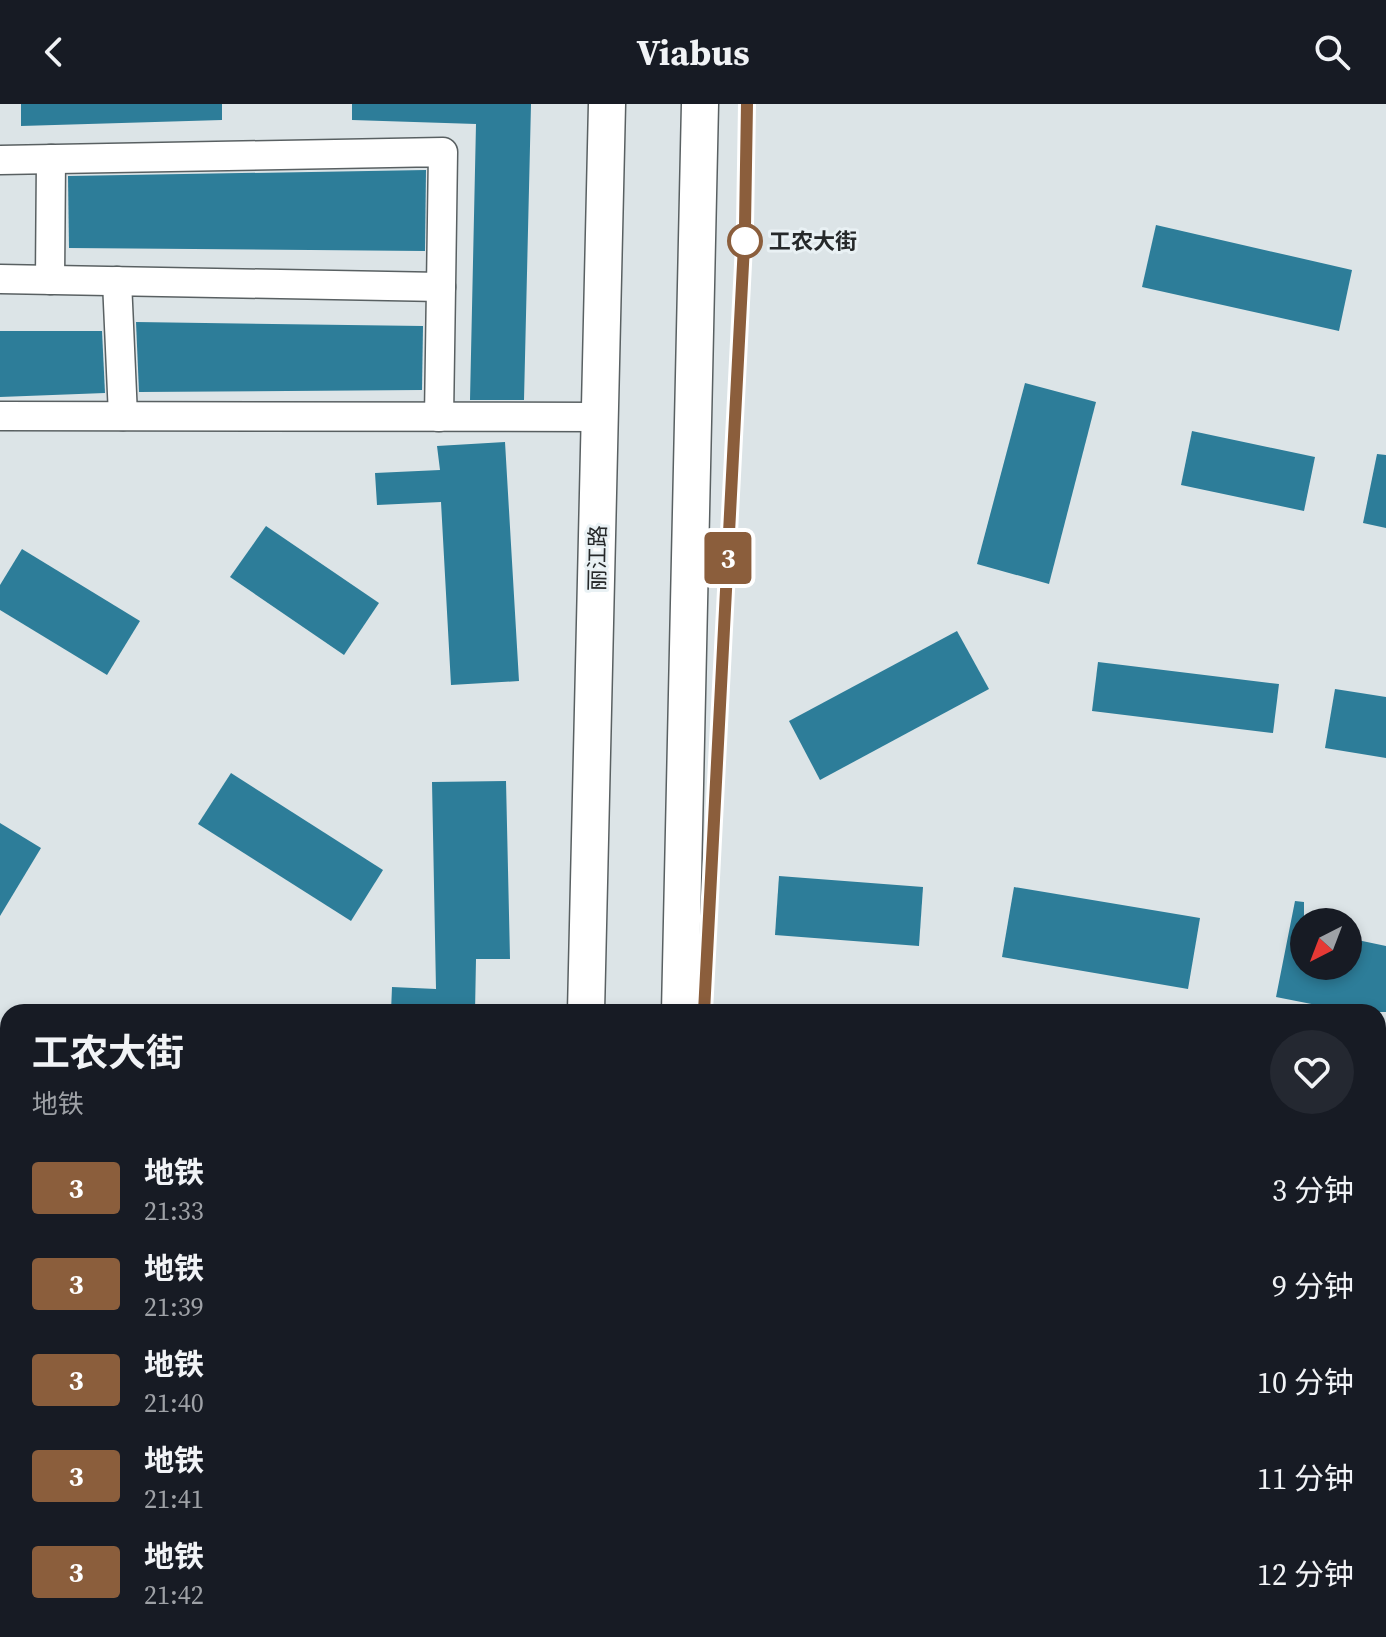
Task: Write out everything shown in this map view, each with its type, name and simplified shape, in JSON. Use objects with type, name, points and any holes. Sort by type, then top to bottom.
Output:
[{"type":"main road","name":"丽江路","points":[[586,1004],[607,104]]},
{"type":"main road","points":[[680,1004],[700,104]]},
{"type":"street","points":[[0,160],[443,152],[439,417]]},
{"type":"street","points":[[50,280],[51,159]]},
{"type":"street","points":[[0,279],[441,287]]},
{"type":"street","points":[[117,281],[123,416]]},
{"type":"street","points":[[0,416],[601,417]]},
{"type":"building","points":[[21,104],[222,104],[222,120],[21,126]]},
{"type":"building","points":[[352,104],[531,104],[524,400],[470,400],[476,124],[352,120]]},
{"type":"building","points":[[426,170],[425,251],[69,248],[68,176]]},
{"type":"building","points":[[1156,225],[1352,270],[1339,331],[1142,287]]},
{"type":"building","points":[[136,322],[423,326],[422,390],[139,392]]},
{"type":"building","points":[[0,331],[102,331],[105,393],[0,397]]},
{"type":"building","points":[[1025,383],[1096,402],[1049,584],[977,564]]},
{"type":"building","points":[[1192,431],[1315,457],[1304,511],[1181,485]]},
{"type":"building","points":[[505,442],[519,681],[451,685],[441,502],[377,505],[375,473],[440,470],[437,446]]},
{"type":"building","points":[[1377,454],[1386,455],[1386,528],[1363,523]]},
{"type":"building","points":[[266,526],[379,603],[344,655],[230,577]]},
{"type":"building","points":[[22,549],[140,621],[107,675],[0,610],[0,585]]},
{"type":"building","points":[[957,631],[989,689],[820,780],[789,721]]},
{"type":"building","points":[[1098,662],[1279,684],[1273,733],[1092,711]]},
{"type":"building","points":[[1335,689],[1386,697],[1386,758],[1325,748]]},
{"type":"building","points":[[231,773],[383,870],[351,921],[198,824]]},
{"type":"building","points":[[506,781],[510,959],[476,959],[475,1004],[391,1004],[392,987],[436,989],[432,782]]},
{"type":"building","points":[[0,823],[41,848],[0,916]]},
{"type":"building","points":[[779,876],[923,887],[919,946],[775,935]]},
{"type":"building","points":[[1014,887],[1200,918],[1188,989],[1002,957]]},
{"type":"building","points":[[1295,901],[1304,902],[1304,908],[1294,908]]},
{"type":"building","points":[[1290,926],[1290,980],[1362,980],[1362,941],[1386,946],[1386,1004],[1311,1004],[1276,997]]},
{"type":"metro line","name":"3","points":[[704,1004],[745,226],[747,104]]},
{"type":"place","name":"工农大街","points":[[745,241]]}]
